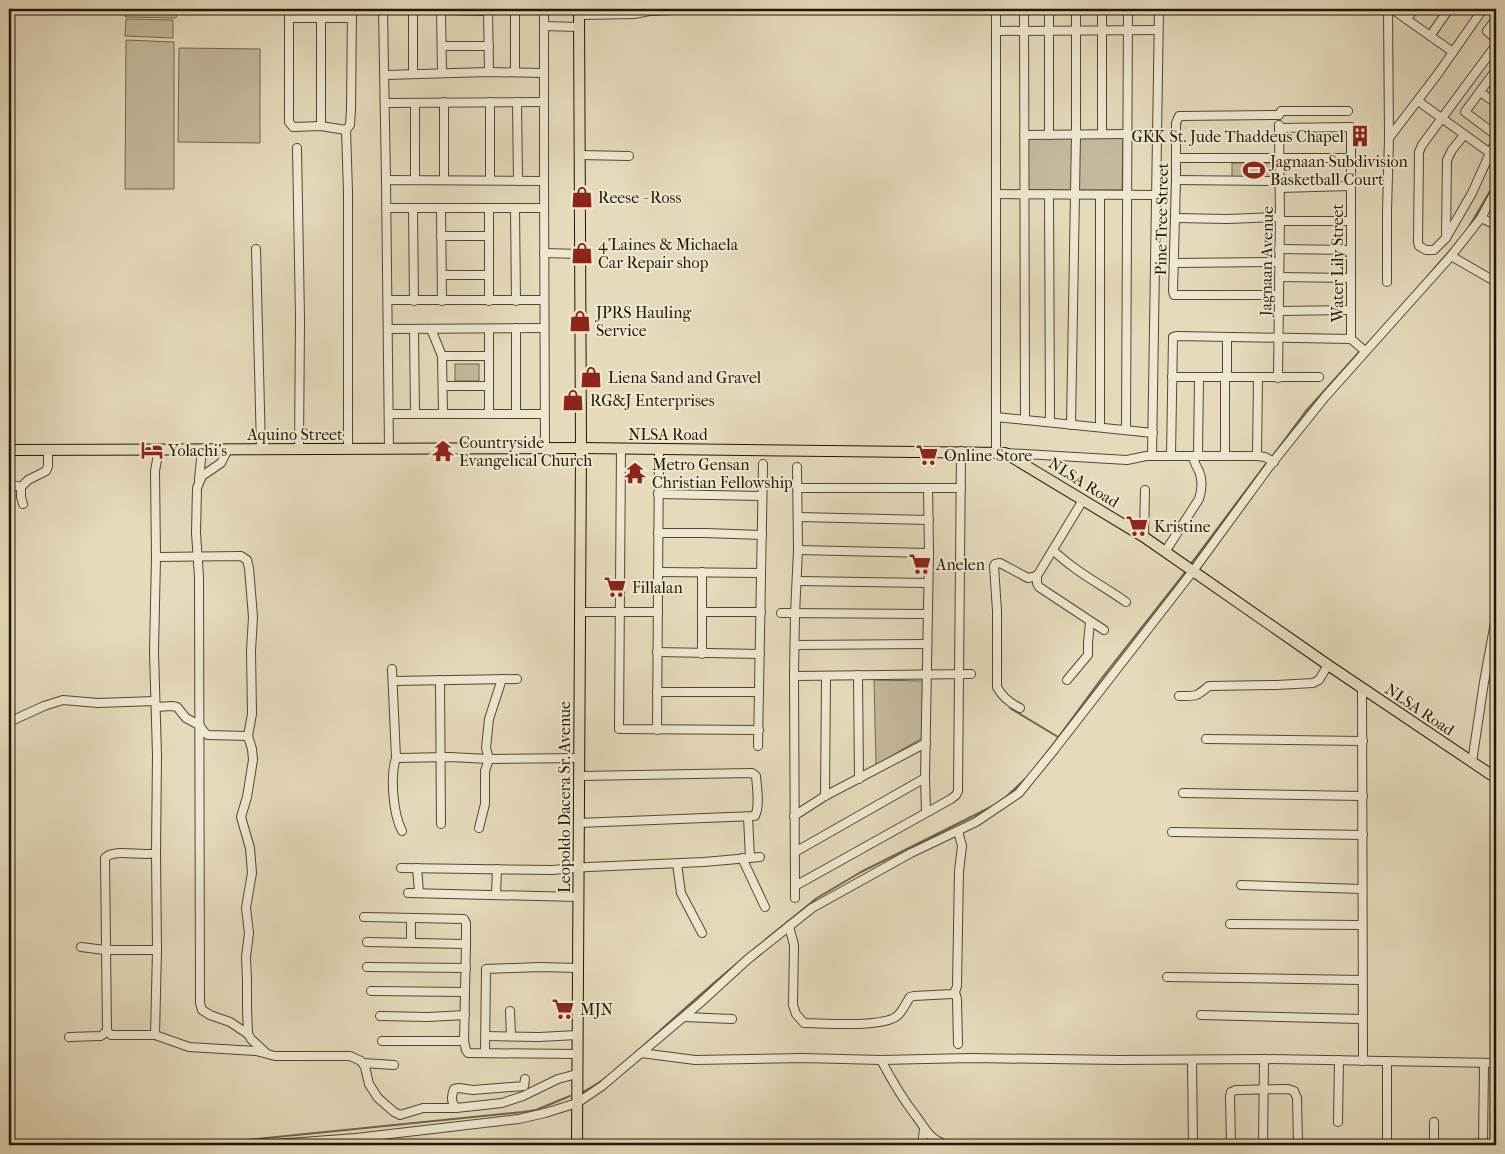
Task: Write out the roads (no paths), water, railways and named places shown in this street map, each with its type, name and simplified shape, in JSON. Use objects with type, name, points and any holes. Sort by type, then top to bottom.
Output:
[{"type":"main road","name":"Leopoldo Dacera Sr. Avenue","points":[[577,1145],[581,448],[579,12]]},
{"type":"main road","name":"Aquino Street","points":[[9,450],[581,448]]},
{"type":"main road","name":"NLSA Road","points":[[581,448],[1001,452],[1144,536],[1189,569],[1298,642],[1328,665],[1496,778]]},
{"type":"street","points":[[289,9],[289,122],[293,127],[321,126],[346,130]]},
{"type":"street","points":[[348,449],[348,192],[346,130],[350,125],[351,116],[352,9]]},
{"type":"street","points":[[383,9],[386,103],[389,449]]},
{"type":"street","points":[[413,9],[413,74]]},
{"type":"street","points":[[442,73],[441,9],[488,10],[489,72]]},
{"type":"street","points":[[515,9],[515,72]]},
{"type":"street","points":[[544,9],[545,448]]},
{"type":"street","points":[[996,9],[996,417],[1001,452],[1127,460],[1152,456],[1225,456],[1267,459]]},
{"type":"street","points":[[1024,9],[1024,420]]},
{"type":"street","points":[[1049,9],[1049,135]]},
{"type":"street","points":[[1071,424],[1076,134],[1076,9]]},
{"type":"street","points":[[1102,9],[1102,134]]},
{"type":"street","points":[[1126,430],[1128,9]]},
{"type":"street","points":[[1152,456],[1159,9]]},
{"type":"street","points":[[1387,282],[1388,9]]},
{"type":"street","points":[[1392,9],[1453,52]]},
{"type":"street","points":[[1407,19],[1414,9]]},
{"type":"street","points":[[1430,36],[1449,9]]},
{"type":"street","points":[[1389,138],[1418,101],[1483,9]]},
{"type":"street","points":[[579,12],[634,14],[671,10]]},
{"type":"street","points":[[289,18],[352,18]]},
{"type":"street","points":[[321,18],[321,126]]},
{"type":"street","points":[[1496,19],[1487,31],[1496,39]]},
{"type":"street","points":[[544,26],[579,27]]},
{"type":"street","points":[[996,31],[1158,30]]},
{"type":"street","points":[[442,46],[489,46]]},
{"type":"street","points":[[1496,46],[1418,152],[1418,242],[1422,248],[1432,250],[1438,247],[1446,238],[1472,193],[1496,141]]},
{"type":"street","points":[[1459,120],[1496,71]]},
{"type":"street","points":[[385,75],[489,72],[544,73]]},
{"type":"street","points":[[1480,92],[1496,103]]},
{"type":"street","points":[[1418,101],[1490,153]]},
{"type":"street","points":[[444,102],[444,180]]},
{"type":"street","points":[[490,102],[490,180]]},
{"type":"street","points":[[517,102],[518,181]]},
{"type":"street","points":[[386,103],[544,102]]},
{"type":"street","points":[[415,103],[415,180]]},
{"type":"street","points":[[1279,115],[1281,111],[1348,111]]},
{"type":"street","points":[[1465,112],[1496,135]]},
{"type":"street","name":"Pine Tree Street","points":[[1278,296],[1174,295],[1173,291],[1176,218],[1176,123],[1180,116],[1279,115]]},
{"type":"street","name":"Jagnaan Avenue","points":[[1278,378],[1279,115]]},
{"type":"street","name":"Water Lily Street","points":[[1279,128],[1352,127],[1350,186],[1351,339]]},
{"type":"street","points":[[1024,135],[1128,134]]},
{"type":"street","points":[[1446,238],[1446,160],[1464,135]]},
{"type":"street","points":[[297,148],[300,319],[299,449]]},
{"type":"street","points":[[580,155],[629,156]]},
{"type":"street","points":[[1177,158],[1352,158]]},
{"type":"street","points":[[386,180],[544,181]]},
{"type":"street","points":[[1176,180],[1350,186]]},
{"type":"street","points":[[262,1145],[356,1138],[519,1119],[545,1114],[577,1103],[602,1086],[684,1017],[731,974],[812,908],[911,853],[958,831],[992,812],[1019,793],[1054,750],[1189,569],[1267,459],[1451,256],[1480,218],[1496,190]]},
{"type":"street","points":[[996,194],[1156,195]]},
{"type":"street","points":[[1049,194],[1050,422]]},
{"type":"street","points":[[1100,195],[1100,427]]},
{"type":"street","points":[[386,208],[544,208]]},
{"type":"street","points":[[414,208],[414,301]]},
{"type":"street","points":[[441,208],[442,301]]},
{"type":"street","points":[[489,208],[489,301]]},
{"type":"street","points":[[515,209],[516,301]]},
{"type":"street","points":[[1176,218],[1351,221]]},
{"type":"street","points":[[1480,218],[1496,225]]},
{"type":"street","points":[[441,236],[489,236]]},
{"type":"street","points":[[256,249],[261,449]]},
{"type":"street","points":[[1279,249],[1351,250]]},
{"type":"street","points":[[544,253],[579,254]]},
{"type":"street","points":[[1451,256],[1496,282]]},
{"type":"street","points":[[1174,263],[1279,262]]},
{"type":"street","points":[[442,275],[489,275]]},
{"type":"street","points":[[1279,277],[1351,278]]},
{"type":"street","points":[[388,300],[544,300]]},
{"type":"street","points":[[1279,311],[1351,310]]},
{"type":"street","points":[[516,328],[516,413]]},
{"type":"street","points":[[388,329],[544,328]]},
{"type":"street","points":[[414,329],[415,413]]},
{"type":"street","points":[[431,329],[442,356],[443,413]]},
{"type":"street","points":[[489,329],[489,413]]},
{"type":"street","points":[[1171,456],[1173,337],[1351,339],[1364,351]]},
{"type":"street","points":[[1225,456],[1227,338]]},
{"type":"street","points":[[442,356],[488,356]]},
{"type":"street","points":[[1172,377],[1319,377]]},
{"type":"street","points":[[1165,552],[1199,499],[1201,491],[1201,480],[1194,462],[1196,456],[1199,377]]},
{"type":"street","points":[[1258,378],[1267,459]]},
{"type":"street","points":[[443,386],[489,386]]},
{"type":"street","points":[[389,414],[544,414]]},
{"type":"street","points":[[996,417],[1152,433]]},
{"type":"street","points":[[621,448],[619,729],[759,730]]},
{"type":"street","points":[[155,1036],[157,755],[154,643],[155,471],[159,449]]},
{"type":"street","points":[[202,449],[197,488],[196,524],[198,556],[201,1007],[206,1013],[230,1022],[248,1034],[266,1053]]},
{"type":"street","points":[[199,480],[208,470],[223,460],[228,449]]},
{"type":"street","points":[[657,730],[659,449]]},
{"type":"street","points":[[23,504],[21,487],[28,480],[46,471],[48,466],[48,450]]},
{"type":"street","points":[[795,886],[951,799],[958,791],[961,451]]},
{"type":"street","points":[[758,746],[763,464]]},
{"type":"street","points":[[795,898],[794,676],[798,550],[798,467]]},
{"type":"street","points":[[9,484],[21,487]]},
{"type":"street","points":[[798,488],[961,488]]},
{"type":"street","points":[[926,812],[928,489]]},
{"type":"street","points":[[1144,536],[1145,490]]},
{"type":"street","points":[[658,494],[762,496]]},
{"type":"street","points":[[1083,500],[1037,576],[1037,583],[1039,587],[1104,630]]},
{"type":"street","points":[[798,517],[929,520]]},
{"type":"street","points":[[658,533],[762,536]]},
{"type":"street","points":[[798,550],[929,552]]},
{"type":"street","points":[[1053,550],[1073,567],[1126,602]]},
{"type":"street","points":[[156,556],[241,556],[248,563],[253,617],[251,651],[252,714],[248,736],[253,760],[247,797],[241,817],[250,848],[252,874],[246,908],[249,933],[246,957],[248,1034]]},
{"type":"street","points":[[1020,708],[1010,703],[997,687],[997,611],[994,566],[1000,562],[1028,578],[1037,576]]},
{"type":"street","points":[[658,572],[761,573]]},
{"type":"street","points":[[702,572],[702,654]]},
{"type":"street","points":[[797,581],[928,583]]},
{"type":"street","points":[[580,612],[658,612]]},
{"type":"street","points":[[702,612],[760,612]]},
{"type":"street","points":[[781,613],[927,614]]},
{"type":"street","points":[[1472,762],[1496,617]]},
{"type":"street","points":[[1067,680],[1088,655],[1090,622]]},
{"type":"street","points":[[795,645],[927,644]]},
{"type":"street","points":[[658,652],[760,654]]},
{"type":"street","points":[[1179,696],[1197,696],[1202,694],[1209,686],[1313,683],[1319,680],[1328,665]]},
{"type":"street","points":[[392,669],[396,758],[393,772],[394,806],[397,822],[402,831]]},
{"type":"street","points":[[794,676],[971,674]]},
{"type":"street","points":[[858,675],[859,779]]},
{"type":"street","points":[[825,796],[826,676]]},
{"type":"street","points":[[479,828],[485,804],[485,771],[489,759],[486,748],[489,720],[502,679]]},
{"type":"street","points":[[393,681],[517,679]]},
{"type":"street","points":[[440,680],[441,824]]},
{"type":"street","points":[[1362,688],[1363,1061]]},
{"type":"street","points":[[657,692],[759,692]]},
{"type":"street","points":[[9,722],[44,706],[63,700],[156,704],[177,707],[186,718],[199,725],[208,735],[248,736]]},
{"type":"street","points":[[1206,739],[1363,741]]},
{"type":"street","points":[[794,816],[825,796],[926,743]]},
{"type":"street","points":[[396,758],[579,758]]},
{"type":"street","points":[[578,823],[748,817],[756,816],[757,814],[756,776],[752,773],[579,776]]},
{"type":"street","points":[[794,852],[925,778]]},
{"type":"street","points":[[1183,793],[1363,796]]},
{"type":"street","points":[[748,817],[746,858],[765,907]]},
{"type":"street","points":[[958,831],[962,846],[959,871],[957,986],[955,992],[957,999],[958,1044]]},
{"type":"street","points":[[1172,832],[1363,835]]},
{"type":"street","points":[[107,1032],[105,858],[106,855],[113,854],[144,855],[156,853]]},
{"type":"street","points":[[401,868],[552,870],[677,864],[760,857]]},
{"type":"street","points":[[677,864],[681,893],[702,934]]},
{"type":"street","points":[[418,868],[419,892]]},
{"type":"street","points":[[496,894],[497,869]]},
{"type":"street","points":[[1241,885],[1362,889]]},
{"type":"street","points":[[408,892],[578,897]]},
{"type":"street","points":[[364,917],[462,918],[466,923],[464,1041],[468,1053],[577,1054]]},
{"type":"street","points":[[411,942],[412,918]]},
{"type":"street","points":[[1230,924],[1362,925]]},
{"type":"street","points":[[789,926],[794,945],[793,1005],[796,1014],[804,1023],[862,1024],[884,1021],[896,1017],[910,997],[955,992]]},
{"type":"street","points":[[367,942],[466,944]]},
{"type":"street","points":[[81,947],[106,950],[157,950]]},
{"type":"street","points":[[367,967],[466,968]]},
{"type":"street","points":[[485,1053],[486,969],[578,968]]},
{"type":"street","points":[[1167,978],[1362,980]]},
{"type":"street","points":[[372,991],[465,992]]},
{"type":"street","points":[[510,1012],[511,1036]]},
{"type":"street","points":[[1201,1015],[1362,1018]]},
{"type":"street","points":[[380,1016],[465,1016]]},
{"type":"street","points":[[684,1017],[732,1019]]},
{"type":"street","points":[[107,1032],[113,1036],[155,1036],[188,1047],[256,1051],[283,1057],[350,1056],[363,1063],[369,1084],[378,1098],[399,1114],[423,1108],[456,1108],[502,1103],[523,1096],[558,1079],[577,1074]]},
{"type":"street","points":[[69,1037],[101,1036],[107,1032]]},
{"type":"street","points":[[486,1036],[577,1035]]},
{"type":"street","points":[[382,1041],[464,1041]]},
{"type":"street","points":[[640,1053],[694,1060],[803,1058],[880,1060],[971,1058],[1264,1059],[1496,1063]]},
{"type":"street","points":[[1263,1145],[1264,1059]]},
{"type":"street","points":[[880,1060],[900,1095],[917,1117],[924,1130],[936,1140],[947,1145]]},
{"type":"street","points":[[1192,1060],[1193,1145]]},
{"type":"street","points":[[1338,1122],[1339,1060]]},
{"type":"street","points":[[1387,1061],[1387,1145]]},
{"type":"street","points":[[363,1063],[394,1065]]},
{"type":"street","points":[[1483,1145],[1484,1063]]},
{"type":"street","points":[[456,1108],[452,1100],[454,1089],[474,1090],[524,1086],[525,1078]]},
{"type":"street","points":[[1230,1145],[1230,1093],[1236,1090],[1264,1089],[1291,1089],[1295,1092],[1297,1098],[1298,1145]]},
{"type":"street","points":[[1434,1122],[1434,1145]]},
{"type":"street","points":[[922,1145],[924,1130]]},
{"type":"waterway","points":[[1428,276],[1466,232],[1496,181]]},
{"type":"waterway","points":[[1364,347],[1375,336]]},
{"type":"waterway","points":[[1271,458],[1306,411],[1361,350]]},
{"type":"waterway","points":[[1190,565],[1268,461]]},
{"type":"waterway","points":[[1043,758],[1102,678],[1186,571]]},
{"type":"waterway","points":[[1010,708],[1058,737]]},
{"type":"waterway","points":[[1005,798],[1025,779]]},
{"type":"waterway","points":[[765,940],[817,898],[861,872],[995,805]]},
{"type":"waterway","points":[[583,1092],[602,1081],[620,1067],[746,956]]},
{"type":"waterway","points":[[196,1145],[523,1112],[536,1110],[570,1096]]},
{"type":"place","name":"GKK St. Jude Thaddeus Chapel","points":[[1360,136]]},
{"type":"place","name":"Jagnaan Subdivision Basketball Court","points":[[1254,170]]},
{"type":"place","name":"Reese - Ross","points":[[582,197]]},
{"type":"place","name":"4'Laines & Michaela Car Repair shop","points":[[582,253]]},
{"type":"place","name":"JPRS Hauling Service","points":[[580,321]]},
{"type":"place","name":"Liena Sand and Gravel","points":[[591,377]]},
{"type":"place","name":"RG&J Enterprises","points":[[573,400]]},
{"type":"place","name":"Yolachi's","points":[[152,450]]},
{"type":"place","name":"Countryside Evangelical Church","points":[[443,451]]},
{"type":"place","name":"Online Store","points":[[927,455]]},
{"type":"place","name":"Metro Gensan Christian Fellowship","points":[[635,473]]},
{"type":"place","name":"Kristine","points":[[1137,526]]},
{"type":"place","name":"Anelen","points":[[920,564]]},
{"type":"place","name":"Fillalan","points":[[615,587]]},
{"type":"place","name":"MJN","points":[[563,1009]]}]
